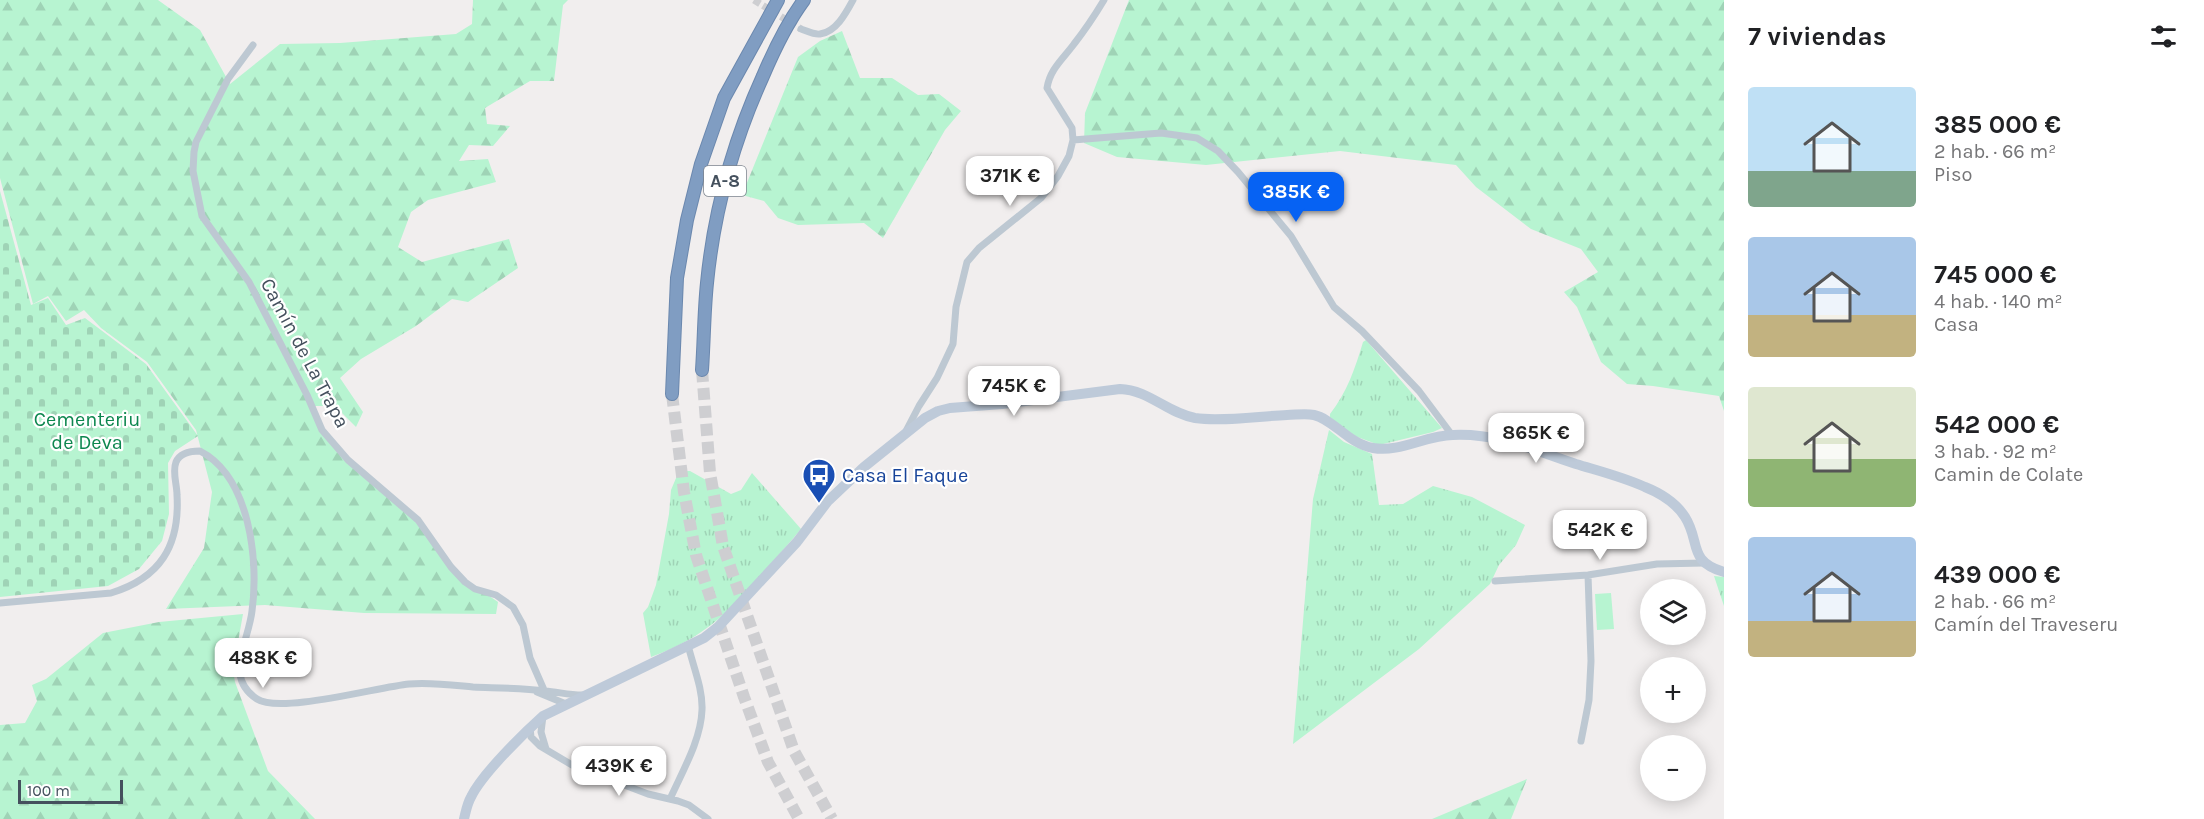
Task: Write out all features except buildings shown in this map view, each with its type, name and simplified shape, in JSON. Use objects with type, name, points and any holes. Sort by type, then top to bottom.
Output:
[{"type":"highway","name":"A-8","points":[[672,394],[677,278],[687,220],[701,164],[724,98],[778,0]]},
{"type":"highway","name":"A-8","points":[[702,370],[707,284],[715,226],[727,171],[748,109],[775,50],[804,0]]},
{"type":"street","points":[[801,29],[818,35],[830,31],[845,15],[853,0]]},
{"type":"street","points":[[905,434],[953,344],[956,307],[967,262],[979,248],[1041,198],[1058,176],[1069,156],[1073,140],[1072,128],[1047,88],[1049,78],[1053,69],[1074,45],[1104,0]]},
{"type":"street","name":"Camín de La Trapa","points":[[253,45],[228,79],[196,142],[193,171],[202,216],[249,282],[307,395],[322,430],[348,460],[417,520],[451,567],[465,582],[475,589],[496,595],[513,606],[523,625],[530,658],[550,703],[541,732],[542,741]]},
{"type":"street","points":[[1073,140],[1161,133],[1197,138],[1218,151],[1291,236],[1334,308],[1362,331],[1411,382],[1452,435]]},
{"type":"street","points":[[464,819],[467,806],[476,788],[530,728],[547,714],[566,704],[704,638],[729,617],[797,542],[828,501],[864,467],[932,415],[950,408],[1002,404],[1120,389],[1133,390],[1167,408],[1195,418],[1316,416],[1360,445],[1382,450],[1452,435],[1489,437],[1525,445],[1644,486],[1666,498],[1686,519],[1699,556],[1704,563]]},
{"type":"street","points":[[0,603],[111,593],[144,579],[156,568],[172,540],[177,514],[174,473],[177,461],[183,454],[200,451],[212,459],[230,482],[245,512],[250,529],[254,583],[252,610],[240,672],[243,685],[258,700],[275,704],[310,701],[409,684],[587,694]]},
{"type":"street","points":[[1495,581],[1588,575],[1657,564],[1704,563],[1724,572]]},
{"type":"street","points":[[1581,741],[1589,700],[1590,681],[1588,575]]},
{"type":"street","points":[[670,799],[697,735],[702,711],[701,697],[688,645]]},
{"type":"street","points":[[545,693],[566,704]]},
{"type":"street","points":[[556,693],[565,699],[566,704]]},
{"type":"street","points":[[530,728],[535,730],[546,748]]},
{"type":"street","points":[[530,728],[531,737],[540,746],[572,765],[648,795],[689,805],[708,819]]},
{"type":"green space","points":[[0,0],[158,0],[200,30],[230,84],[280,44],[340,43],[456,34],[472,24],[473,0],[568,0],[563,5],[554,81],[530,81],[485,108],[487,124],[510,126],[493,146],[469,145],[459,161],[488,159],[496,182],[428,200],[411,212],[398,247],[422,262],[509,239],[518,268],[468,302],[452,299],[416,326],[361,359],[340,378],[363,412],[356,427],[335,406],[314,406],[321,431],[412,517],[450,569],[498,602],[496,614],[364,613],[265,605],[166,609],[204,548],[212,492],[196,430],[147,362],[101,328],[84,310],[66,321],[48,296],[33,304],[0,178]]},
{"type":"green space","points":[[1129,0],[1724,0],[1724,411],[1719,396],[1627,384],[1601,362],[1577,307],[1564,292],[1598,272],[1581,249],[1531,229],[1476,187],[1456,165],[1340,151],[1206,165],[1117,157],[1084,143],[1085,113]]},
{"type":"green space","points":[[842,31],[860,78],[892,78],[918,95],[939,94],[961,111],[945,130],[883,238],[864,223],[798,225],[778,218],[764,201],[742,195],[798,57],[820,41]]},
{"type":"green space","name":"Cementeriu de Deva","points":[[0,191],[31,305],[48,298],[66,325],[85,318],[146,364],[198,436],[175,451],[168,463],[169,514],[162,541],[139,569],[108,586],[0,597]]},
{"type":"green space","points":[[1366,340],[1442,428],[1379,445],[1352,435],[1330,418],[1330,414],[1350,380],[1363,342]]},
{"type":"green space","points":[[1329,430],[1344,442],[1372,454],[1379,505],[1403,504],[1433,486],[1472,497],[1525,525],[1516,545],[1499,565],[1490,584],[1419,649],[1293,744],[1313,499]]},
{"type":"green space","points":[[679,471],[690,471],[731,494],[741,490],[752,473],[801,529],[724,614],[686,642],[651,657],[643,613],[648,607],[656,585],[671,490]]},
{"type":"green space","points":[[1714,576],[1724,577],[1724,606]]},
{"type":"green space","points":[[1611,593],[1614,629],[1597,630],[1595,594]]},
{"type":"green space","points":[[243,614],[233,670],[235,682],[268,771],[315,819],[0,819],[0,725],[25,723],[37,701],[32,685],[46,679],[103,633],[159,622]]},
{"type":"green space","points":[[1527,779],[1511,819],[1432,819]]},
{"type":"tunnel","points":[[754,0],[801,29]]},
{"type":"tunnel","points":[[702,370],[710,473],[723,546],[794,751],[832,819]]},
{"type":"tunnel","points":[[672,394],[684,492],[696,555],[768,762],[799,819]]},
{"type":"place","name":"Casa El Faque","points":[[819,504]]}]
